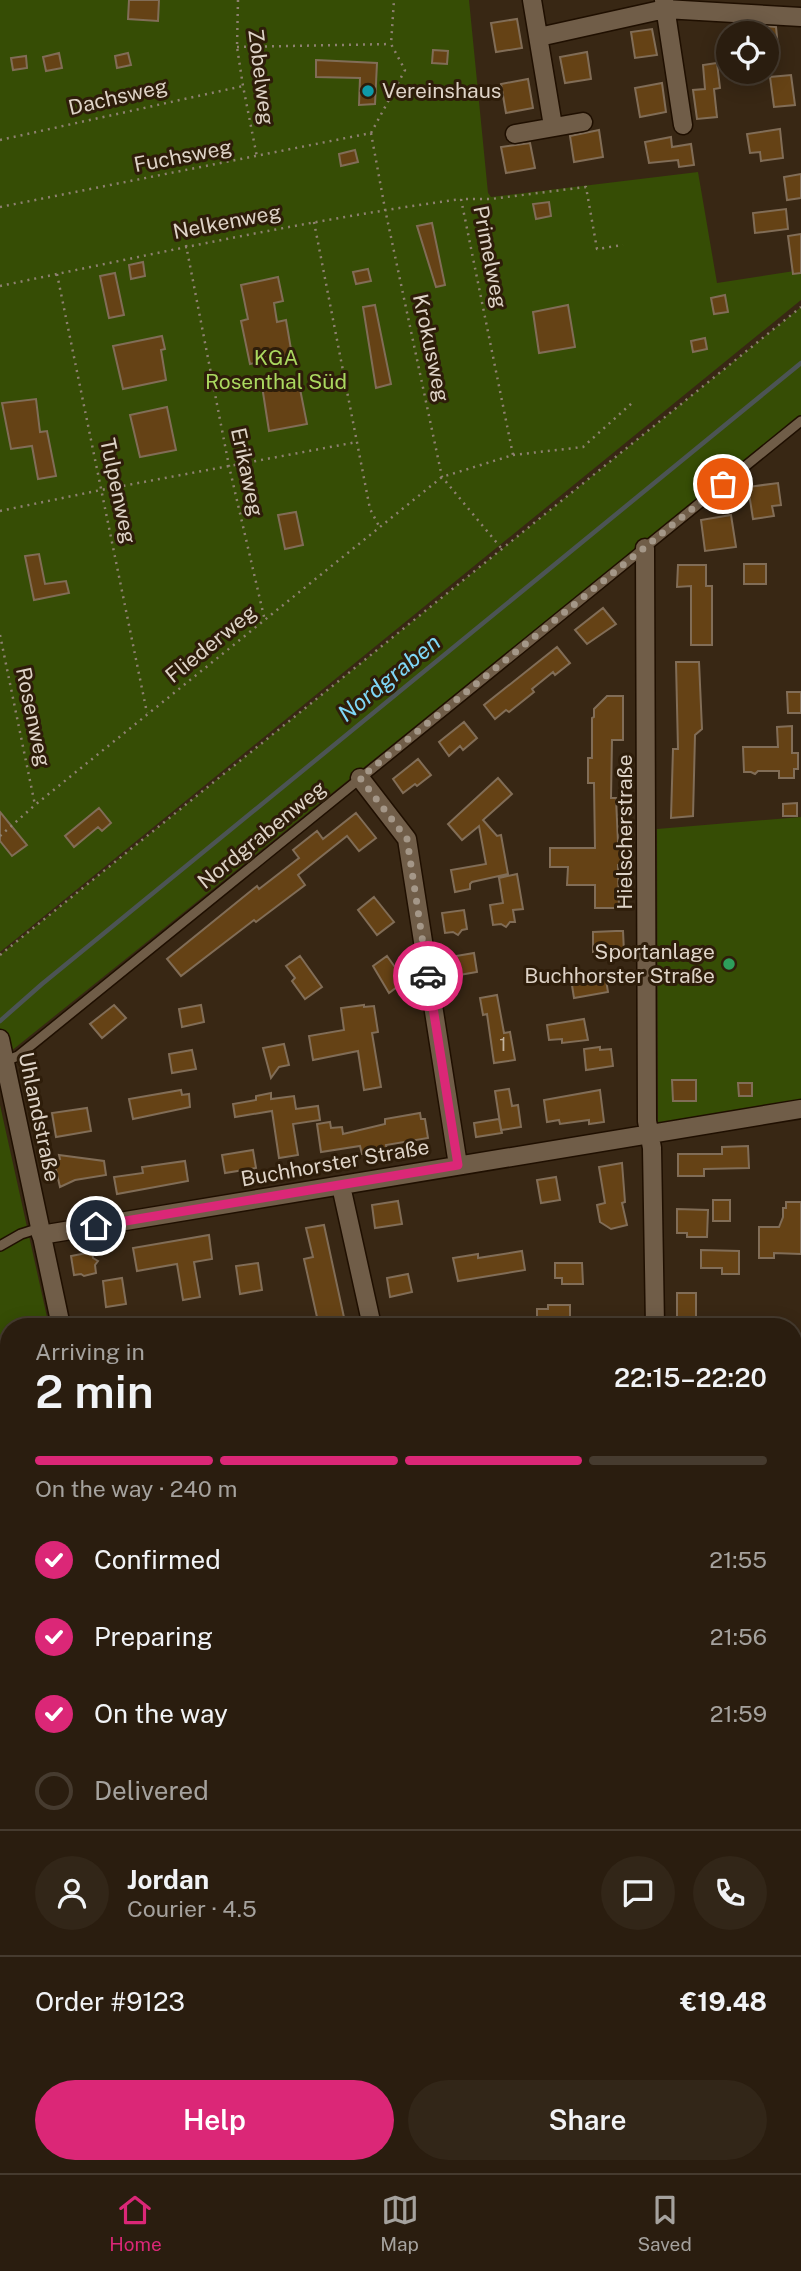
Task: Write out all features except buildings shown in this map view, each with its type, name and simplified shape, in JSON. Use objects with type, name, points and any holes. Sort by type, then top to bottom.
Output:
[{"type":"street","points":[[532,0],[554,126]]},
{"type":"street","points":[[539,37],[664,5],[801,17]]},
{"type":"street","points":[[664,5],[683,125]]},
{"type":"street","points":[[515,134],[583,122]]},
{"type":"street","name":"Hielscherstraße","points":[[645,548],[647,1121],[652,1148],[655,1318]]},
{"type":"street","points":[[360,778],[407,839],[458,1165]]},
{"type":"street","name":"Uhlandstraße","points":[[3,1052],[59,1318]]},
{"type":"street","name":"Buchhorster Straße","points":[[41,1231],[341,1186],[801,1109]]},
{"type":"street","points":[[341,1186],[370,1318]]},
{"type":"lane","name":"Nordgrabenweg","points":[[3,1052],[18,1056],[801,421]]},
{"type":"lane","points":[[0,1246],[21,1234],[41,1231]]},
{"type":"path","name":"Zobelweg","points":[[238,0],[237,47],[257,157]]},
{"type":"path","points":[[372,133],[405,70],[391,44],[394,0]]},
{"type":"path","points":[[237,47],[391,44]]},
{"type":"path","name":"Dachsweg","points":[[0,140],[243,86]]},
{"type":"path","name":"Fuchsweg","points":[[0,207],[372,133]]},
{"type":"path","name":"Krokusweg","points":[[372,133],[385,209],[442,477],[502,549]]},
{"type":"path","name":"Primelweg","points":[[513,455],[461,199],[491,199],[586,187],[597,249],[623,246]]},
{"type":"path","name":"Nelkenweg","points":[[0,286],[314,222],[461,199]]},
{"type":"path","points":[[314,222],[370,509],[380,527]]},
{"type":"path","name":"Erikaweg","points":[[187,246],[229,466],[265,621]]},
{"type":"path","name":"Tulpenweg","points":[[57,274],[148,714]]},
{"type":"path","points":[[0,956],[801,307]]},
{"type":"path","points":[[442,477],[513,455],[583,447],[632,403]]},
{"type":"path","points":[[0,511],[357,442]]},
{"type":"path","name":"Fliederweg","points":[[0,836],[442,477]]},
{"type":"path","name":"Rosenweg","points":[[0,635],[35,805]]},
{"type":"green space","name":"KGA Rosenthal Süd","points":[[0,0],[469,0],[488,193],[491,197],[698,172],[717,283],[801,270],[801,300],[0,952]]},
{"type":"green space","points":[[801,307],[801,416],[0,1060],[0,955]]},
{"type":"green space","name":"Sportanlage Buchhorster Straße","points":[[801,817],[801,1100],[658,1123],[657,829]]},
{"type":"green space","points":[[0,1105],[47,1318],[0,1318]]},
{"type":"waterway","name":"Nordgraben","points":[[0,1021],[801,363]]},
{"type":"way so far","points":[[428,976],[407,839],[360,778],[723,484]]},
{"type":"place","name":"Vereinshaus","points":[[368,91]]},
{"type":"place","name":"Sportanlage Buchhorster Straße","points":[[729,964]]},
{"type":"route","points":[[96,1226],[458,1165],[428,976]]}]
